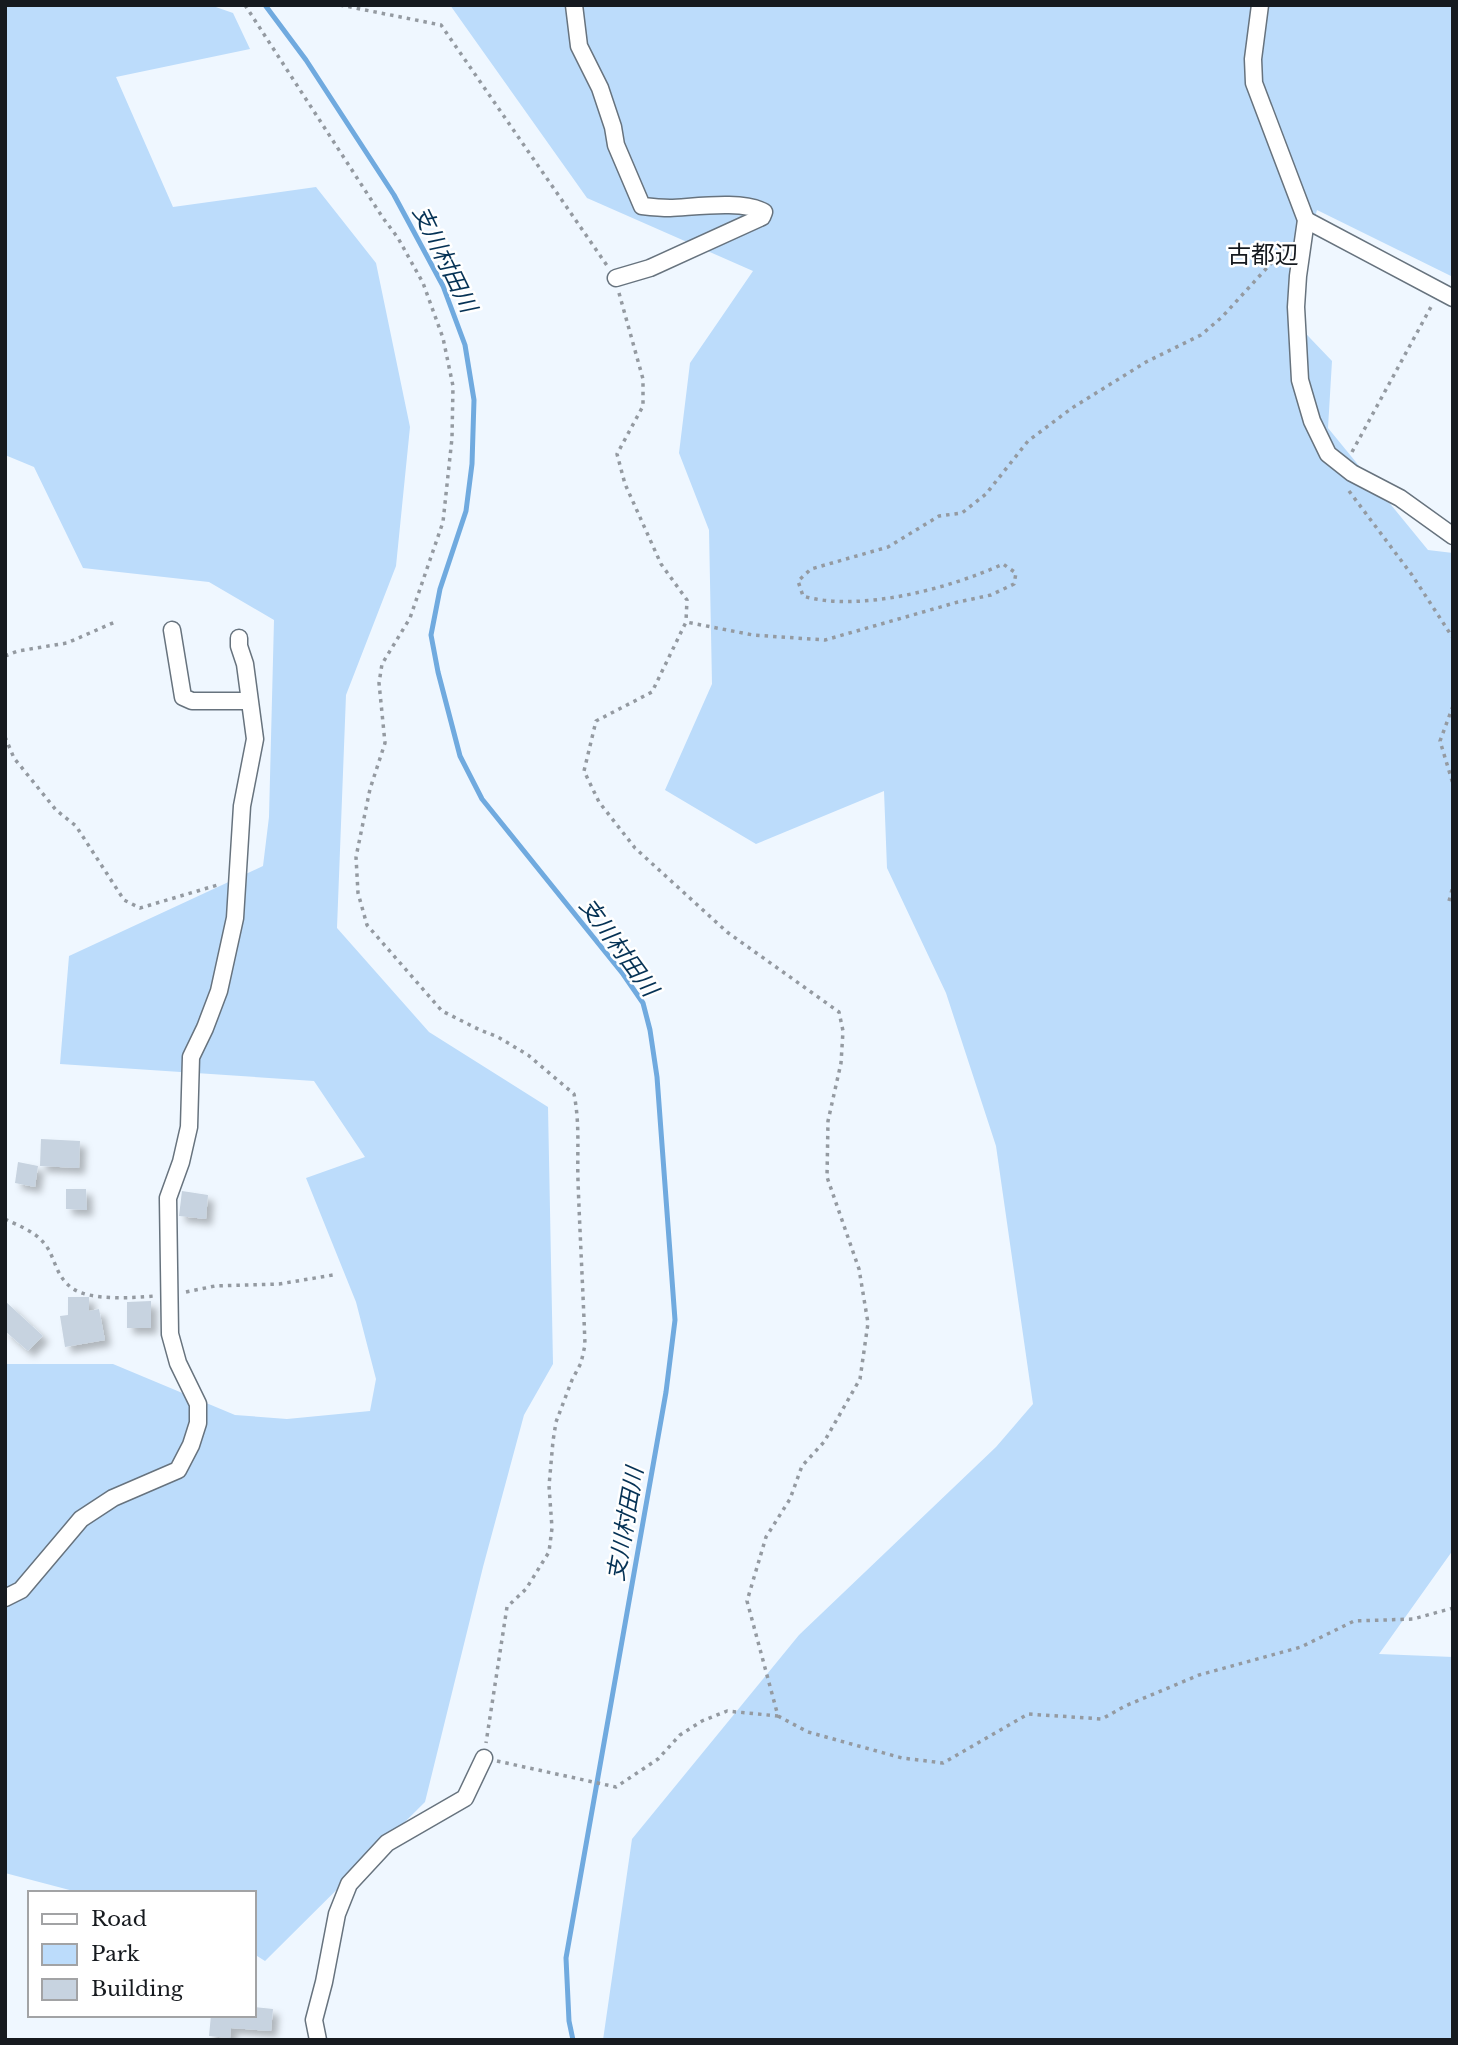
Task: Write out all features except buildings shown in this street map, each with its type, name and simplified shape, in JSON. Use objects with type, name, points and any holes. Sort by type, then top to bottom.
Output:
[{"type":"street","points":[[575,5],[579,46],[600,88],[613,127],[615,145],[642,206],[755,207],[764,212],[762,217],[650,268],[616,278]]},
{"type":"street","points":[[1260,5],[1254,83],[1306,220],[1296,307],[1300,380],[1312,421],[1328,454],[1400,498],[1453,536]]},
{"type":"street","points":[[1306,220],[1446,294]]},
{"type":"street","points":[[172,630],[183,697],[192,701],[249,701]]},
{"type":"street","points":[[5,1598],[21,1590],[81,1519],[113,1498],[178,1470],[191,1445],[198,1423],[198,1404],[178,1363],[170,1334],[168,1198],[181,1161],[189,1126],[191,1058],[219,991],[235,918],[242,806],[255,739],[240,638]]},
{"type":"street","points":[[318,2040],[314,2020],[337,1914],[349,1884],[387,1843],[465,1798],[484,1758]]},
{"type":"path","points":[[245,5],[398,238],[423,283],[443,338],[453,386],[452,438],[443,522],[410,618],[382,664],[379,683],[385,743],[370,789],[356,857],[358,892],[367,925],[442,1011],[498,1037],[528,1055],[574,1094],[576,1104],[585,1345],[581,1363],[556,1422],[552,1441],[549,1486],[552,1528],[549,1552],[526,1589],[507,1607],[484,1758],[617,1787],[658,1759],[680,1735],[702,1721],[727,1711],[778,1716],[808,1732],[902,1758],[943,1763],[1028,1714],[1102,1718],[1199,1675],[1301,1647],[1354,1621],[1412,1619],[1453,1608]]},
{"type":"path","points":[[340,5],[441,25],[616,278],[643,379],[643,406],[617,454],[625,484],[661,564],[687,600],[685,622],[652,692],[596,720],[584,771],[600,802],[635,848],[727,932],[839,1012],[843,1031],[841,1063],[828,1121],[827,1177],[859,1269],[868,1323],[860,1379],[824,1442],[802,1466],[790,1499],[766,1537],[747,1601],[778,1716]]},
{"type":"path","points":[[685,622],[753,635],[825,640],[991,595],[1014,584],[1016,573],[1003,564],[975,577],[923,591],[856,601],[820,601],[803,596],[798,581],[811,569],[888,547],[940,516],[962,513],[986,494],[1028,441],[1072,408],[1146,362],[1201,335],[1222,317],[1289,243]]},
{"type":"path","points":[[1446,294],[1344,466],[1344,484],[1417,583],[1453,638]]},
{"type":"path","points":[[5,656],[18,651],[67,643],[115,622]]},
{"type":"path","points":[[1453,706],[1440,741],[1453,784]]},
{"type":"path","points":[[5,737],[14,758],[56,810],[76,826],[124,900],[140,908],[236,879]]},
{"type":"path","points":[[1449,901],[1453,886]]},
{"type":"green space","points":[[5,5],[210,5],[233,13],[250,49],[116,77],[173,207],[316,187],[376,263],[410,427],[396,566],[346,695],[337,928],[429,1032],[548,1107],[553,1364],[524,1415],[425,1802],[265,1961],[256,1955],[256,1891],[73,1891],[5,1873],[5,1364],[113,1364],[235,1415],[287,1419],[370,1411],[376,1379],[356,1302],[306,1178],[365,1157],[314,1081],[60,1064],[69,956],[263,866],[269,817],[274,620],[209,582],[83,568],[34,467],[5,455]]},
{"type":"green space","points":[[450,5],[1453,5],[1453,277],[1317,210],[1288,315],[1332,361],[1328,428],[1428,550],[1453,553],[1453,1550],[1379,1654],[1453,1657],[1453,2040],[603,2040],[632,1839],[799,1635],[996,1447],[1033,1404],[996,1146],[946,993],[887,868],[884,791],[756,844],[665,790],[712,684],[709,530],[679,453],[690,363],[753,271],[587,198]]},
{"type":"waterway","name":"支川村田川","points":[[265,5],[306,60],[394,195],[443,286],[465,345],[474,400],[472,464],[466,511],[440,589],[431,635],[460,756],[482,799],[623,974],[643,1003],[650,1030],[657,1077],[675,1320],[666,1392],[566,1958],[569,2021],[573,2040]]},
{"type":"district","name":"古都辺","points":[[1263,254]]}]
